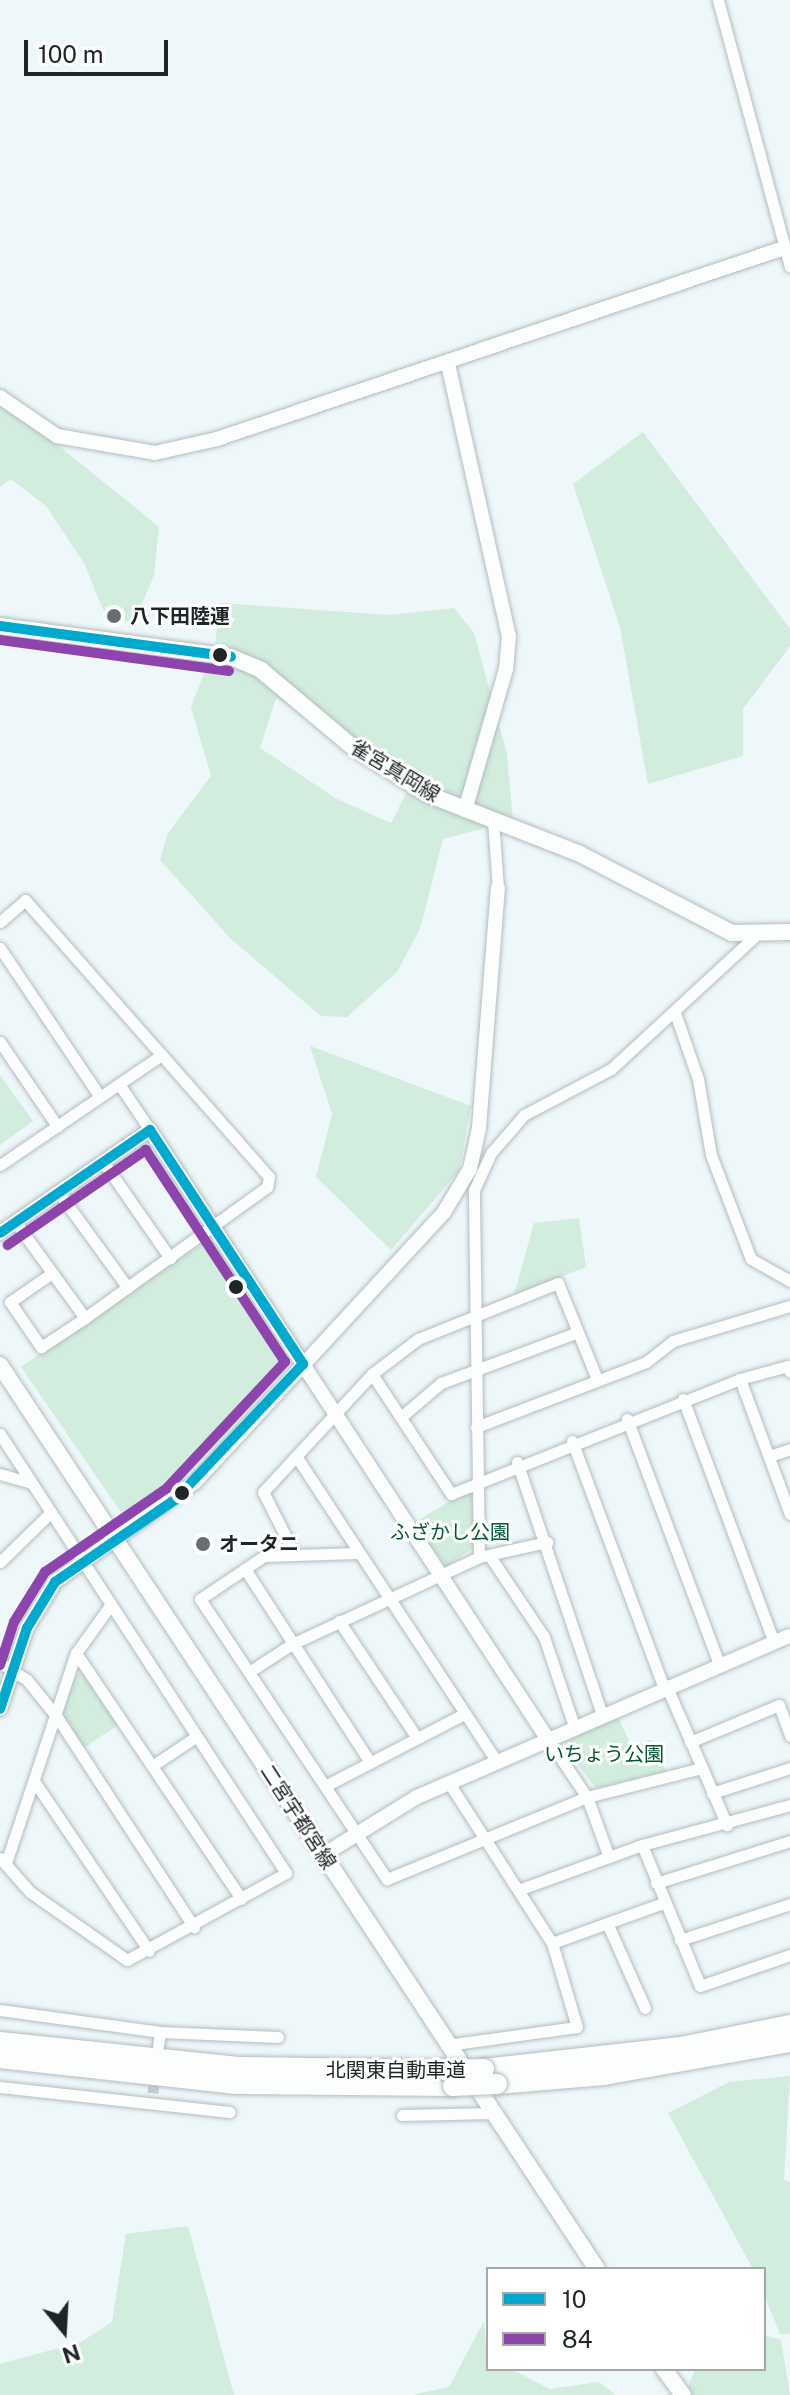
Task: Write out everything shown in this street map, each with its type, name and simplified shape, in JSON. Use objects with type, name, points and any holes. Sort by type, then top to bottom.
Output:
[{"type":"highway","name":"北関東自動車道","points":[[490,2076],[681,2047],[790,2025]]},
{"type":"highway","name":"北関東自動車道","points":[[0,2042],[238,2067],[448,2078]]},
{"type":"highway","name":"北関東自動車道","points":[[0,2058],[237,2084],[604,2075],[790,2042]]},
{"type":"main road","name":"雀宮真岡線","points":[[0,626],[167,645],[246,663],[354,748],[465,810],[753,938]]},
{"type":"main road","points":[[753,938],[790,932]]},
{"type":"main road","name":"二宮宇都宮線","points":[[0,1365],[596,2267]]},
{"type":"main road","points":[[665,2371],[683,2395]]},
{"type":"street","points":[[718,0],[790,266]]},
{"type":"street","points":[[0,397],[57,436],[122,453],[155,453],[448,364],[784,248]]},
{"type":"street","points":[[448,364],[509,636],[465,810]]},
{"type":"street","points":[[0,1709],[6,1667],[41,1600],[83,1561],[195,1482],[444,1212],[470,1169],[477,1137],[498,888],[493,820]]},
{"type":"street","points":[[0,922],[25,900],[269,1177],[267,1187],[215,1227],[41,1347],[10,1302],[52,1273]]},
{"type":"street","points":[[574,1726],[544,1637],[484,1556],[476,1427],[474,1190],[502,1137],[541,1104],[611,1069],[753,938]]},
{"type":"street","points":[[0,948],[100,1097]]},
{"type":"street","points":[[675,1013],[698,1079],[711,1155],[751,1259],[790,1281]]},
{"type":"street","points":[[0,1042],[57,1126]]},
{"type":"street","points":[[0,1165],[160,1056]]},
{"type":"street","points":[[119,1084],[215,1227],[438,1576],[587,1797],[609,1857]]},
{"type":"street","points":[[0,1233],[150,1130]]},
{"type":"street","points":[[477,1137],[502,1137]]},
{"type":"street","points":[[104,1163],[170,1258]]},
{"type":"street","points":[[59,1193],[128,1288]]},
{"type":"street","points":[[16,1223],[85,1318]]},
{"type":"street","points":[[294,1553],[263,1492],[372,1374],[418,1339],[558,1283],[597,1379]]},
{"type":"street","points":[[476,1427],[646,1362],[673,1341],[790,1306]]},
{"type":"street","points":[[401,1417],[441,1383],[578,1332]]},
{"type":"street","points":[[372,1374],[451,1494],[480,1477],[627,1419],[740,1379],[788,1366],[790,1372]]},
{"type":"street","points":[[740,1379],[790,1514]]},
{"type":"street","points":[[683,1399],[774,1642]]},
{"type":"street","points":[[627,1419],[719,1664]]},
{"type":"street","points":[[0,1434],[194,1738],[286,1873],[194,1927],[127,1960],[88,1937],[3,1860],[57,1717],[76,1653],[109,1607]]},
{"type":"street","points":[[572,1441],[665,1686],[727,1825]]},
{"type":"street","points":[[769,1456],[790,1449]]},
{"type":"street","points":[[296,1456],[496,1761]]},
{"type":"street","points":[[517,1462],[547,1542],[602,1714]]},
{"type":"street","points":[[0,1474],[31,1483]]},
{"type":"street","points":[[1,1559],[51,1512]]},
{"type":"street","points":[[249,1672],[292,1644],[387,1598],[484,1556],[547,1542]]},
{"type":"street","points":[[357,1553],[264,1556],[200,1599],[387,1879],[485,1835],[587,1797],[702,1768]]},
{"type":"street","points":[[245,1569],[368,1759]]},
{"type":"street","points":[[339,1621],[415,1735]]},
{"type":"street","points":[[323,1855],[449,1783],[665,1686],[790,1636]]},
{"type":"street","points":[[76,1653],[241,1899]]},
{"type":"street","points":[[6,1667],[57,1717],[194,1927]]},
{"type":"street","points":[[690,1742],[779,1705],[790,1736]]},
{"type":"street","points":[[325,1786],[368,1759],[464,1714]]},
{"type":"street","points":[[152,1766],[194,1738]]},
{"type":"street","points":[[712,1793],[790,1768]]},
{"type":"street","points":[[34,1781],[149,1951]]},
{"type":"street","points":[[447,2045],[577,2027],[552,1943],[521,1889],[449,1783]]},
{"type":"street","points":[[521,1889],[642,1845],[727,1825],[790,1805]]},
{"type":"street","points":[[656,1883],[790,1841]]},
{"type":"street","points":[[642,1845],[663,1903],[700,1986],[790,1955]]},
{"type":"street","points":[[552,1943],[663,1903]]},
{"type":"street","points":[[680,1940],[790,1904]]},
{"type":"street","points":[[607,1923],[645,2008]]},
{"type":"street","points":[[0,2010],[160,2032],[278,2037]]},
{"type":"street","points":[[158,2046],[160,2032]]},
{"type":"street","points":[[0,2087],[152,2098],[230,2112]]},
{"type":"street","points":[[402,2115],[494,2113]]},
{"type":"green space","points":[[0,398],[159,527],[154,575],[134,623],[106,617],[84,563],[46,506],[11,479],[0,487]]},
{"type":"green space","points":[[643,432],[790,629],[790,646],[743,709],[743,756],[648,784],[620,627],[573,484]]},
{"type":"green space","points":[[220,603],[389,615],[454,608],[474,633],[507,754],[513,821],[443,839],[420,929],[397,972],[347,1017],[321,1016],[230,938],[160,860],[168,833],[211,776],[191,707],[215,645]],"holes":[[[276,698],[416,774],[391,823],[337,799],[260,748]]]},
{"type":"green space","points":[[310,1046],[471,1106],[459,1171],[391,1250],[316,1177],[332,1114]]},
{"type":"green space","points":[[0,1075],[33,1121],[0,1145]]},
{"type":"green space","points":[[579,1218],[586,1267],[514,1295],[534,1223]]},
{"type":"green space","points":[[206,1241],[288,1358],[287,1368],[175,1488],[127,1521],[21,1367]]},
{"type":"green space","name":"ふざかし公園","points":[[471,1488],[476,1546],[446,1567],[414,1523]]},
{"type":"green space","points":[[84,1673],[118,1725],[82,1749],[62,1714],[75,1675]]},
{"type":"green space","name":"いちょう公園","points":[[618,1717],[632,1747],[651,1740],[666,1771],[596,1788],[564,1748],[566,1739]]},
{"type":"green space","points":[[790,2076],[784,2180],[790,2182],[790,2334],[780,2334],[766,2300],[766,2267],[752,2267],[668,2113],[729,2082]]},
{"type":"green space","points":[[188,2226],[234,2395],[0,2395],[0,2364],[81,2342],[112,2322],[126,2234]]},
{"type":"green space","points":[[484,2321],[486,2371],[515,2371],[550,2389],[599,2382],[616,2395],[412,2395],[449,2387]]},
{"type":"green space","points":[[766,2336],[781,2340],[790,2395],[685,2395],[694,2371],[766,2371]]},
{"type":"tunnel","points":[[153,2093],[155,2070]]},
{"type":"transit line","name":"10","points":[[0,626],[231,657]]},
{"type":"transit line","name":"84","points":[[0,640],[229,671]]},
{"type":"transit line","name":"10","points":[[0,1233],[150,1130],[303,1364],[176,1499],[55,1582],[27,1628],[0,1709]]},
{"type":"transit line","name":"84","points":[[0,1665],[14,1622],[45,1572],[167,1488],[285,1362],[146,1150],[8,1245]]},
{"type":"place","name":"八下田陸運","points":[[114,616]]},
{"type":"place","name":"オータニ","points":[[203,1544]]}]
